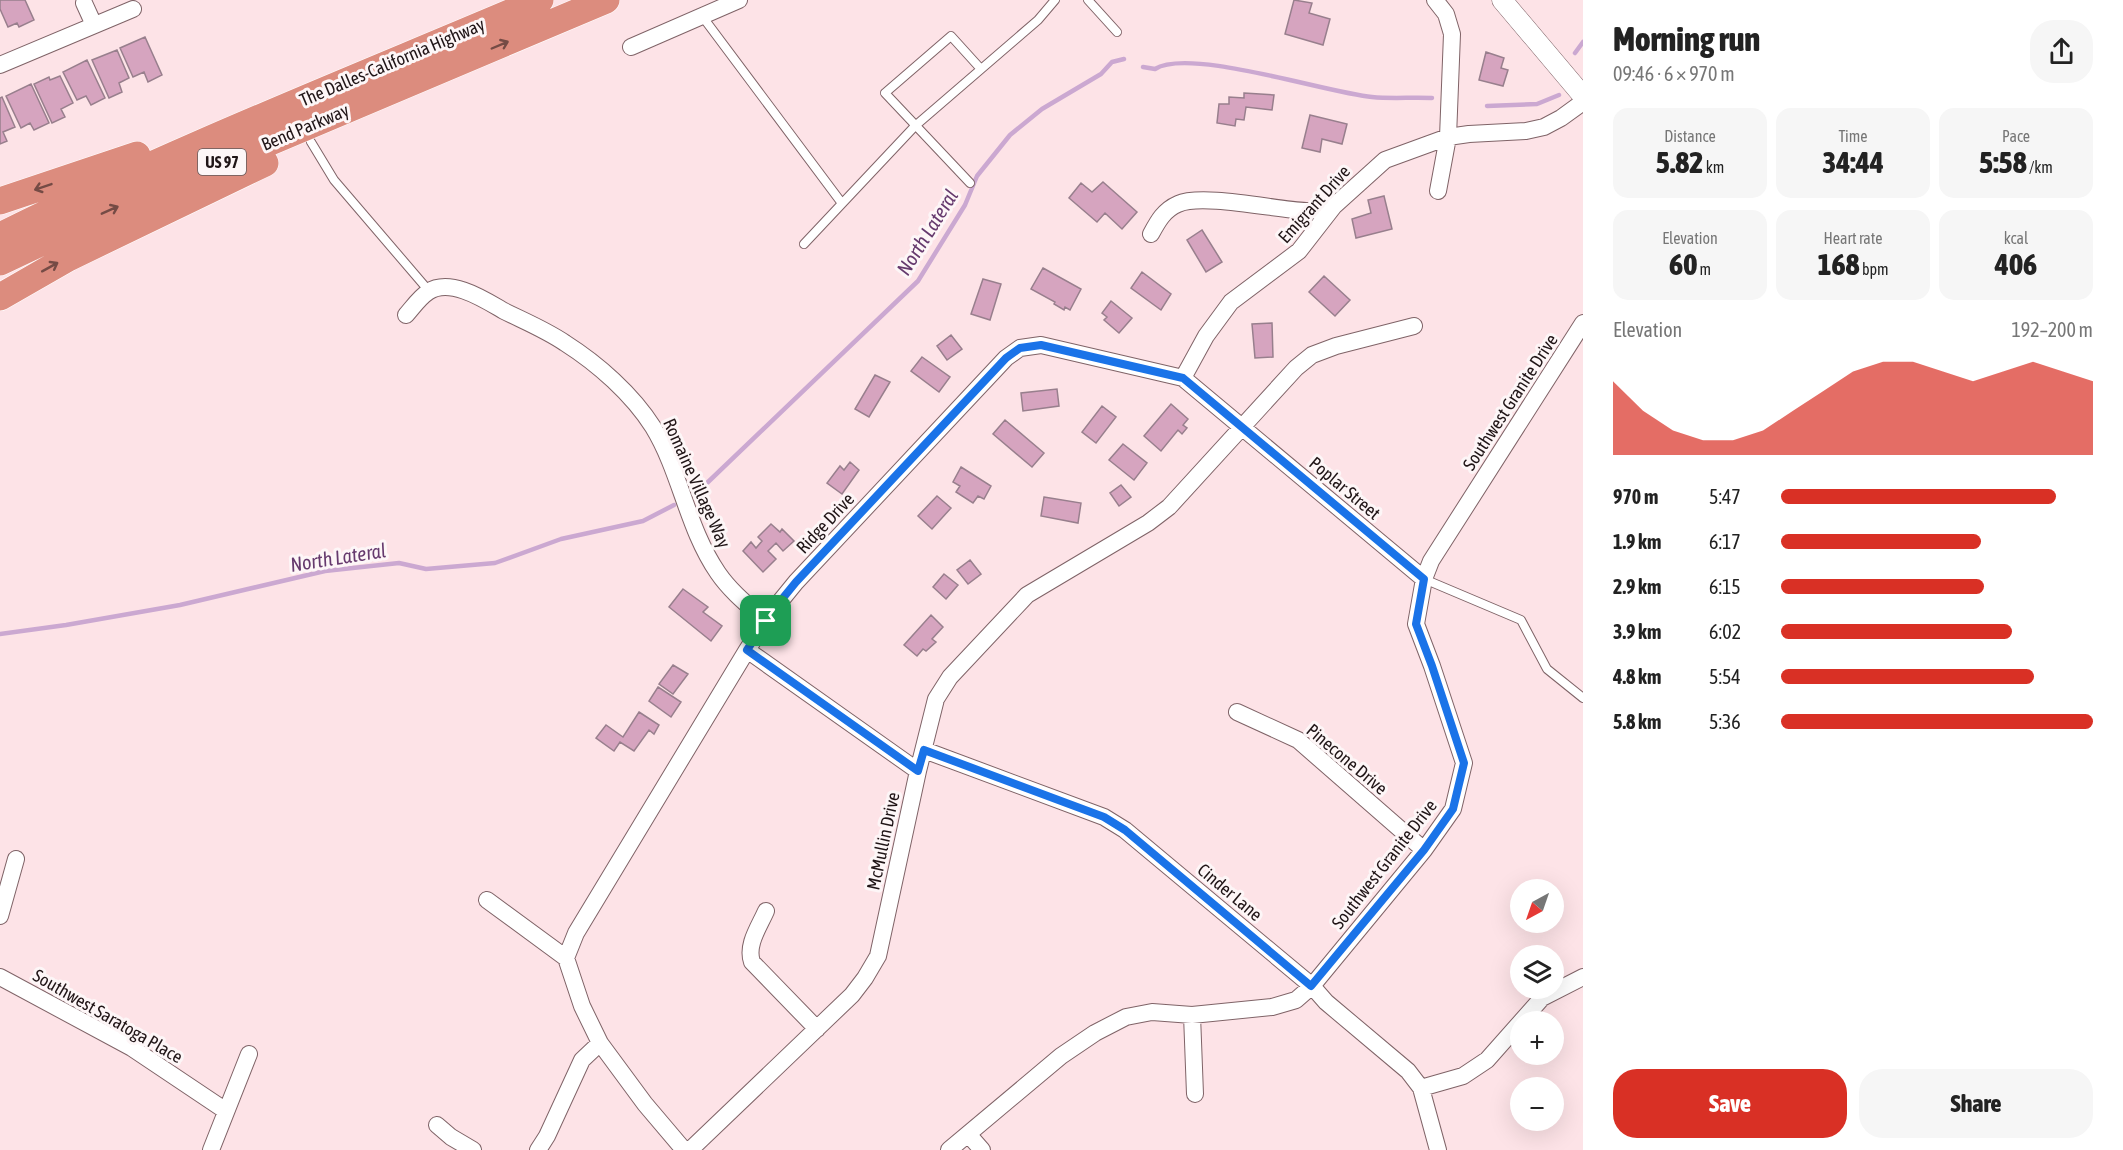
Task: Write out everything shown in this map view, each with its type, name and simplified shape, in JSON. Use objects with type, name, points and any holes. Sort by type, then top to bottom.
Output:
[{"type":"highway","name":"The Dalles-California Highway","points":[[278,111],[540,0]]},
{"type":"highway","name":"The Dalles-California Highway","points":[[447,68],[606,0]]},
{"type":"highway","points":[[0,297],[82,250],[387,104],[447,68]]},
{"type":"highway","name":"Bend Parkway","points":[[0,262],[112,209],[447,68]]},
{"type":"highway","points":[[0,201],[173,143],[278,111]]},
{"type":"highway","name":"Bend Parkway","points":[[0,236],[73,201],[278,111]]},
{"type":"street","points":[[631,47],[740,0]]},
{"type":"street","points":[[1436,0],[1446,14],[1452,34],[1448,137],[1438,191]]},
{"type":"street","points":[[1502,0],[1583,96]]},
{"type":"street","points":[[84,3],[94,25]]},
{"type":"street","points":[[0,65],[133,9]]},
{"type":"street","name":"Emigrant Drive","points":[[1183,378],[1206,336],[1231,302],[1285,264],[1299,251],[1334,206],[1385,160],[1448,137],[1526,131],[1544,127],[1583,102]]},
{"type":"street","points":[[1151,234],[1167,210],[1179,203],[1198,200],[1309,211],[1334,206]]},
{"type":"street","name":"Romaine Village Way","points":[[429,291],[444,287],[465,290],[564,342],[606,374],[638,406],[653,428],[670,461],[699,537],[718,574],[766,621]]},
{"type":"street","points":[[406,315],[429,291]]},
{"type":"street","name":"Southwest Granite Drive","points":[[949,1150],[1061,1056],[1095,1033],[1126,1017],[1152,1012],[1192,1015],[1272,1006],[1296,1000],[1311,986],[1424,850],[1453,809],[1464,763],[1416,624],[1424,579],[1431,561],[1583,323]]},
{"type":"street","name":"McMullin Drive","points":[[690,1150],[817,1029],[866,978],[878,956],[936,699],[950,677],[1010,610],[1027,595],[1148,523],[1169,507],[1296,368],[1312,355],[1336,346],[1414,326]]},
{"type":"street","name":"Ridge Drive","points":[[566,958],[576,933],[766,621],[796,582],[1006,358],[1020,348],[1041,345],[1183,378],[1242,428]]},
{"type":"street","name":"Poplar Street","points":[[1242,428],[1424,579]]},
{"type":"street","points":[[747,650],[918,771]]},
{"type":"street","name":"Pinecone Drive","points":[[1237,712],[1298,740],[1424,850]]},
{"type":"street","name":"Cinder Lane","points":[[924,750],[1104,817],[1125,830],[1311,986],[1326,1002],[1408,1071],[1421,1088],[1438,1150]]},
{"type":"street","points":[[0,916],[16,859]]},
{"type":"street","points":[[487,900],[566,958],[582,1006],[600,1043],[645,1104],[684,1150]]},
{"type":"street","points":[[766,911],[751,944],[749,954],[752,962],[817,1029]]},
{"type":"street","name":"Southwest Saratoga Place","points":[[0,977],[132,1048],[226,1111]]},
{"type":"street","points":[[1421,1088],[1463,1076],[1487,1060],[1542,998],[1583,977]]},
{"type":"street","points":[[1192,1015],[1195,1094]]},
{"type":"street","points":[[538,1150],[547,1136],[582,1060],[600,1043]]},
{"type":"street","points":[[211,1150],[249,1054]]},
{"type":"street","points":[[437,1125],[451,1137],[473,1150]]},
{"type":"street","points":[[968,1134],[982,1150]]},
{"type":"lane","points":[[804,244],[841,202],[915,126],[1038,20],[1055,0]]},
{"type":"lane","points":[[1088,0],[1117,32]]},
{"type":"lane","points":[[702,16],[841,202]]},
{"type":"lane","points":[[970,183],[885,93],[951,36],[980,69]]},
{"type":"lane","points":[[310,142],[334,180],[429,291]]},
{"type":"lane","points":[[1424,579],[1521,620],[1547,669],[1583,698]]},
{"type":"building","points":[[0,0],[25,0],[34,20],[19,27],[17,23],[8,27],[0,9]]},
{"type":"building","points":[[1294,0],[1312,3],[1309,13],[1330,19],[1323,45],[1285,34]]},
{"type":"building","points":[[145,37],[162,75],[148,82],[144,72],[133,77],[120,48]]},
{"type":"building","points":[[117,50],[129,78],[119,83],[122,92],[109,98],[92,60]]},
{"type":"building","points":[[1486,52],[1504,58],[1501,68],[1508,70],[1503,86],[1479,80]]},
{"type":"building","points":[[87,60],[105,98],[91,105],[86,96],[77,100],[63,72]]},
{"type":"building","points":[[60,76],[73,103],[61,109],[65,117],[52,123],[34,84],[49,77],[50,80]]},
{"type":"building","points":[[31,84],[49,123],[34,130],[30,123],[21,128],[6,96]]},
{"type":"building","points":[[1244,93],[1274,95],[1272,110],[1246,107],[1244,120],[1236,119],[1235,126],[1217,123],[1219,104],[1229,104],[1229,97],[1244,98]]},
{"type":"building","points":[[2,97],[15,127],[3,132],[7,141],[0,144],[0,98]]},
{"type":"building","points":[[1310,115],[1347,124],[1342,144],[1322,139],[1320,152],[1302,148]]},
{"type":"building","points":[[1103,182],[1137,212],[1122,229],[1105,213],[1097,222],[1069,198],[1081,183],[1092,192]]},
{"type":"building","points":[[1384,196],[1392,229],[1356,238],[1352,219],[1371,213],[1368,200]]},
{"type":"building","points":[[1202,230],[1222,262],[1206,272],[1187,240]]},
{"type":"building","points":[[1043,268],[1081,289],[1070,310],[1065,307],[1064,310],[1054,304],[1055,302],[1031,289]]},
{"type":"building","points":[[1142,272],[1171,294],[1161,310],[1131,288]]},
{"type":"building","points":[[1324,276],[1350,300],[1335,316],[1309,292]]},
{"type":"building","points":[[983,279],[1001,284],[990,320],[971,314]]},
{"type":"building","points":[[1111,301],[1132,318],[1119,333],[1104,320],[1107,317],[1102,313]]},
{"type":"building","points":[[1272,323],[1273,357],[1255,358],[1252,324]]},
{"type":"building","points":[[951,335],[962,349],[947,360],[937,346]]},
{"type":"building","points":[[922,357],[950,377],[939,392],[911,371]]},
{"type":"building","points":[[875,375],[890,382],[869,417],[855,409]]},
{"type":"building","points":[[1057,389],[1059,406],[1023,411],[1021,393]]},
{"type":"building","points":[[1171,404],[1188,419],[1183,425],[1187,428],[1182,434],[1178,430],[1161,451],[1144,436]]},
{"type":"building","points":[[1102,406],[1116,417],[1096,443],[1082,432]]},
{"type":"building","points":[[1005,420],[1044,453],[1032,467],[993,434]]},
{"type":"building","points":[[1123,444],[1147,463],[1134,480],[1109,460]]},
{"type":"building","points":[[850,462],[859,470],[842,494],[827,483],[840,466],[844,470]]},
{"type":"building","points":[[961,467],[991,486],[984,499],[978,496],[973,503],[956,492],[960,486],[953,482]]},
{"type":"building","points":[[1121,485],[1131,497],[1119,506],[1110,493]]},
{"type":"building","points":[[937,496],[951,508],[932,529],[918,516]]},
{"type":"building","points":[[1044,497],[1081,503],[1078,523],[1041,516]]},
{"type":"building","points":[[771,524],[780,532],[782,529],[794,541],[783,551],[776,543],[768,551],[776,559],[763,572],[743,551],[751,542],[756,548],[762,541],[758,537]]},
{"type":"building","points":[[970,560],[981,574],[968,584],[957,570]]},
{"type":"building","points":[[944,574],[958,585],[946,599],[933,587]]},
{"type":"building","points":[[683,589],[708,607],[703,612],[722,626],[711,641],[669,607]]},
{"type":"building","points":[[931,615],[943,627],[932,639],[936,642],[926,651],[923,649],[917,656],[904,645]]},
{"type":"building","points":[[673,665],[688,674],[673,694],[659,684]]},
{"type":"building","points":[[658,687],[681,702],[671,717],[649,701]]},
{"type":"building","points":[[639,712],[659,725],[654,734],[649,730],[634,751],[620,742],[614,751],[596,738],[606,725],[623,737]]},
{"type":"waterway","name":"North Lateral","points":[[1575,53],[1583,42]]},
{"type":"waterway","name":"North Lateral","points":[[707,483],[918,281],[965,205],[977,176],[1010,135],[1042,109],[1101,74],[1112,62],[1124,59]]},
{"type":"waterway","name":"North Lateral","points":[[1143,67],[1155,69],[1172,64],[1227,67],[1351,94],[1387,98],[1432,98]]},
{"type":"waterway","name":"North Lateral","points":[[1487,106],[1537,104],[1559,95]]},
{"type":"waterway","name":"North Lateral","points":[[0,634],[180,605],[325,571],[399,563],[426,569],[495,563],[561,539],[643,521],[674,505]]},
{"type":"route","points":[[1041,345],[1183,378],[1424,579],[1416,624],[1464,763],[1453,809],[1424,850],[1311,986],[1125,830],[1104,817],[924,750],[918,771],[747,650],[766,621],[796,582],[1006,358],[1020,348],[1041,345]]}]
